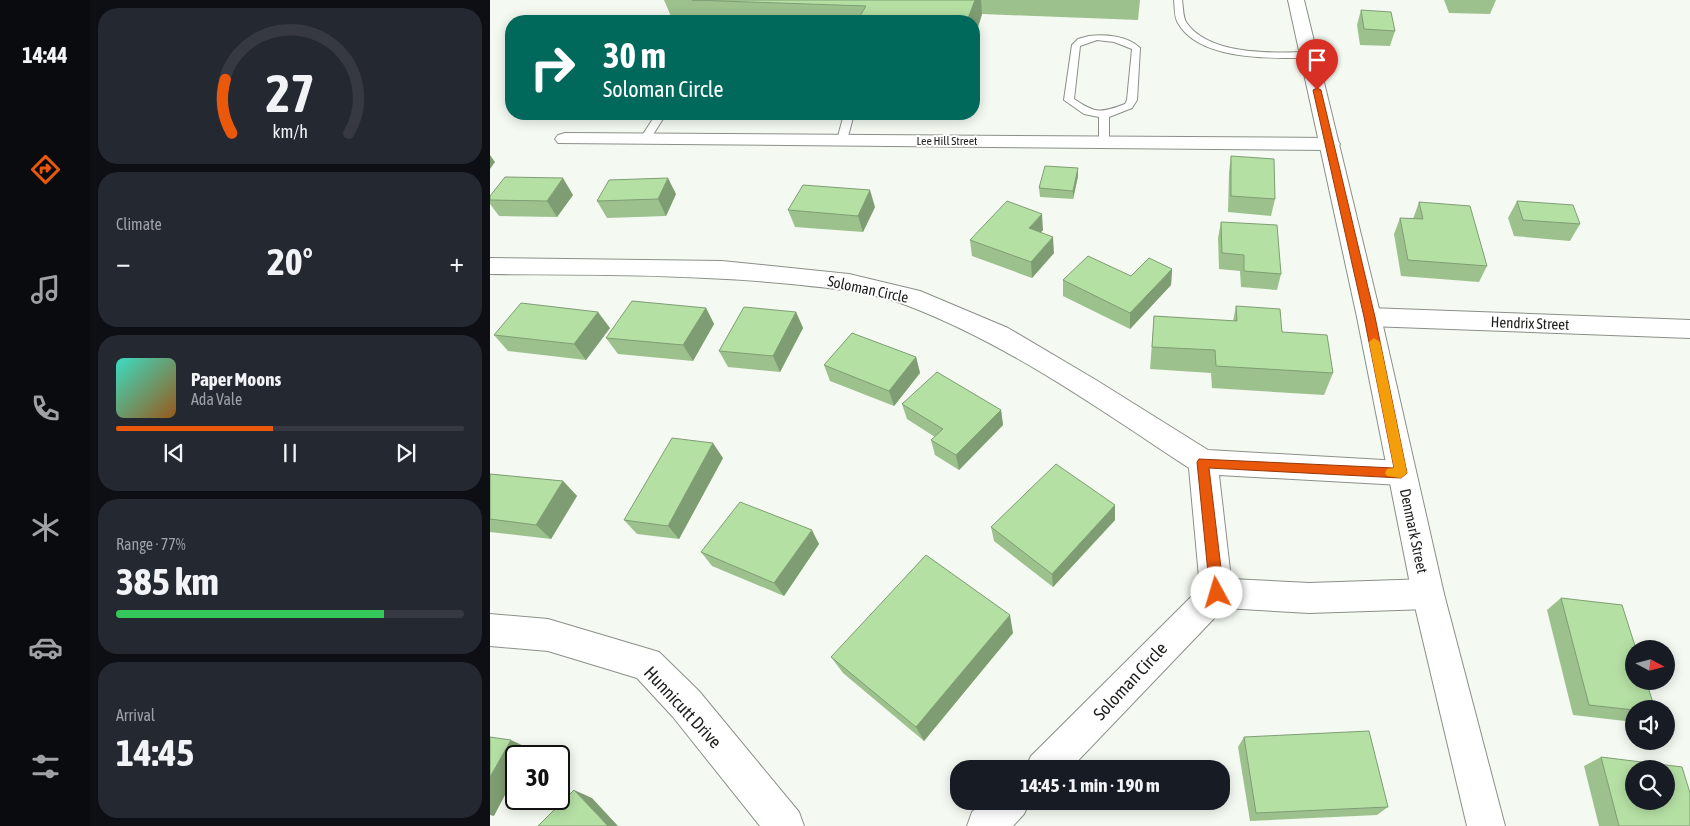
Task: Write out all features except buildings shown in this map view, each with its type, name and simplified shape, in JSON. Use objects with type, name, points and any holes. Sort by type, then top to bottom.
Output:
[{"type":"street","name":"Denmark Street","points":[[1296,0],[1369,317],[1428,594],[1486,826]]},
{"type":"street","name":"Lee Hill Street","points":[[565,139],[1104,141],[1330,144]]},
{"type":"street","name":"Soloman Circle","points":[[490,266],[722,270],[849,282],[911,297],[999,335],[1087,387],[1203,462],[1401,473]]},
{"type":"street","name":"Hendrix Street","points":[[1369,317],[1690,328]]},
{"type":"street","points":[[1203,462],[1217,593],[1308,598],[1428,594]]},
{"type":"street","name":"Soloman Circle","points":[[1053,760],[1217,593]]},
{"type":"street","name":"Hunnicutt Drive","points":[[490,630],[548,635],[648,664],[686,704],[785,826]]},
{"type":"street","points":[[986,826],[1002,810]]},
{"type":"lane","points":[[1178,0],[1181,22],[1201,40],[1222,49],[1309,55]]},
{"type":"lane","points":[[1088,39],[1120,40],[1136,48],[1132,100],[1129,106],[1104,114],[1087,112],[1069,100],[1076,45],[1088,39]]},
{"type":"lane","points":[[1104,114],[1104,141]]},
{"type":"lane","points":[[645,139],[657,120]]},
{"type":"lane","points":[[842,140],[847,120]]},
{"type":"slow traffic","points":[[1374,342],[1401,473],[1391,473]]},
{"type":"route","points":[[1217,593],[1203,462],[1401,473],[1369,317],[1317,90]]}]
